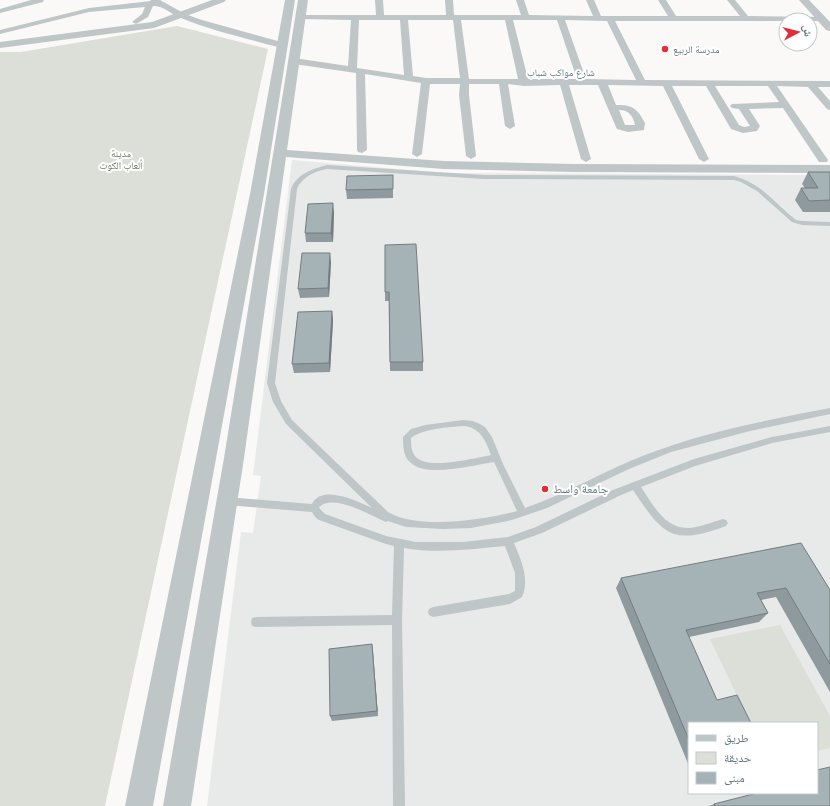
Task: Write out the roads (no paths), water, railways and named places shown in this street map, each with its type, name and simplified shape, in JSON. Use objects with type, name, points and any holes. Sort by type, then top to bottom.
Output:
[{"type":"street","points":[[0,11],[22,2],[40,0]]},
{"type":"street","points":[[88,0],[102,9]]},
{"type":"street","points":[[0,45],[160,24],[201,0]]},
{"type":"street","points":[[0,39],[136,22],[178,13],[221,0]]},
{"type":"street","points":[[139,806],[257,194],[290,0]]},
{"type":"street","points":[[379,0],[380,17]]},
{"type":"street","points":[[449,0],[454,17],[465,77],[464,95],[470,156]]},
{"type":"street","points":[[520,0],[525,18]]},
{"type":"street","points":[[590,0],[598,18]]},
{"type":"street","points":[[662,0],[673,18]]},
{"type":"street","points":[[732,0],[745,18]]},
{"type":"street","points":[[804,0],[826,18]]},
{"type":"street","points":[[813,0],[826,18],[830,28]]},
{"type":"street","points":[[22,2],[49,20]]},
{"type":"street","points":[[136,22],[145,15],[154,2]]},
{"type":"street","points":[[0,32],[102,9],[154,2],[215,27],[282,45]]},
{"type":"street","points":[[177,806],[234,458],[302,8],[355,17],[826,18]]},
{"type":"street","points":[[355,17],[356,71],[362,150]]},
{"type":"street","points":[[404,17],[409,79]]},
{"type":"street","points":[[508,17],[524,83]]},
{"type":"street","points":[[560,18],[583,83]]},
{"type":"street","points":[[610,18],[642,83]]},
{"type":"street","name":"شارع مواكب شباب","points":[[294,61],[426,81],[503,83],[830,84]]},
{"type":"street","points":[[417,154],[426,81]]},
{"type":"street","points":[[503,83],[510,126]]},
{"type":"street","points":[[564,83],[586,159]]},
{"type":"street","points":[[602,83],[613,108]]},
{"type":"street","points":[[666,83],[704,159]]},
{"type":"street","points":[[709,83],[736,128],[743,130],[753,129],[754,126],[742,106]]},
{"type":"street","points":[[771,84],[828,163]]},
{"type":"street","points":[[811,84],[830,107]]},
{"type":"street","points":[[722,106],[786,105]]},
{"type":"street","points":[[281,148],[362,150],[470,156],[586,159],[704,159],[828,163]]},
{"type":"street","points":[[281,148],[450,165],[573,168],[828,163]]},
{"type":"street","points":[[205,459],[220,457],[234,458]]},
{"type":"street","points":[[186,560],[217,558]]},
{"type":"lane","points":[[392,519],[385,515],[289,422],[277,402],[270,384],[294,189],[299,179],[304,175],[318,169],[334,167],[426,175],[484,177],[734,178],[753,184],[794,221],[802,224],[830,224]]},
{"type":"lane","points":[[830,411],[704,439],[670,450],[610,473],[539,508],[494,521],[447,526],[412,524],[392,519],[354,504],[332,499],[320,501],[315,508],[317,514],[322,517],[399,543],[436,547],[463,546],[508,541],[539,530],[616,493],[710,457],[772,440],[830,429]]},
{"type":"lane","points":[[496,458],[427,467],[416,464],[410,457],[406,446],[407,437],[412,431],[444,425],[463,423],[477,426],[487,436],[523,513]]},
{"type":"lane","points":[[635,486],[658,518],[666,526],[677,531],[689,532],[723,523]]},
{"type":"lane","points":[[227,500],[315,508]]},
{"type":"lane","points":[[433,612],[510,599],[519,594],[522,584],[520,573],[508,541]]},
{"type":"lane","points":[[399,543],[396,620],[399,806]]},
{"type":"lane","points":[[256,622],[396,620]]},
{"type":"place","name":"مدرسة الربيع","points":[[665,49]]},
{"type":"place","name":"جامعة واسط","points":[[545,489]]},
{"type":"park label","name":"مدينة ألعاب الكوت","points":[[121,158]]}]
